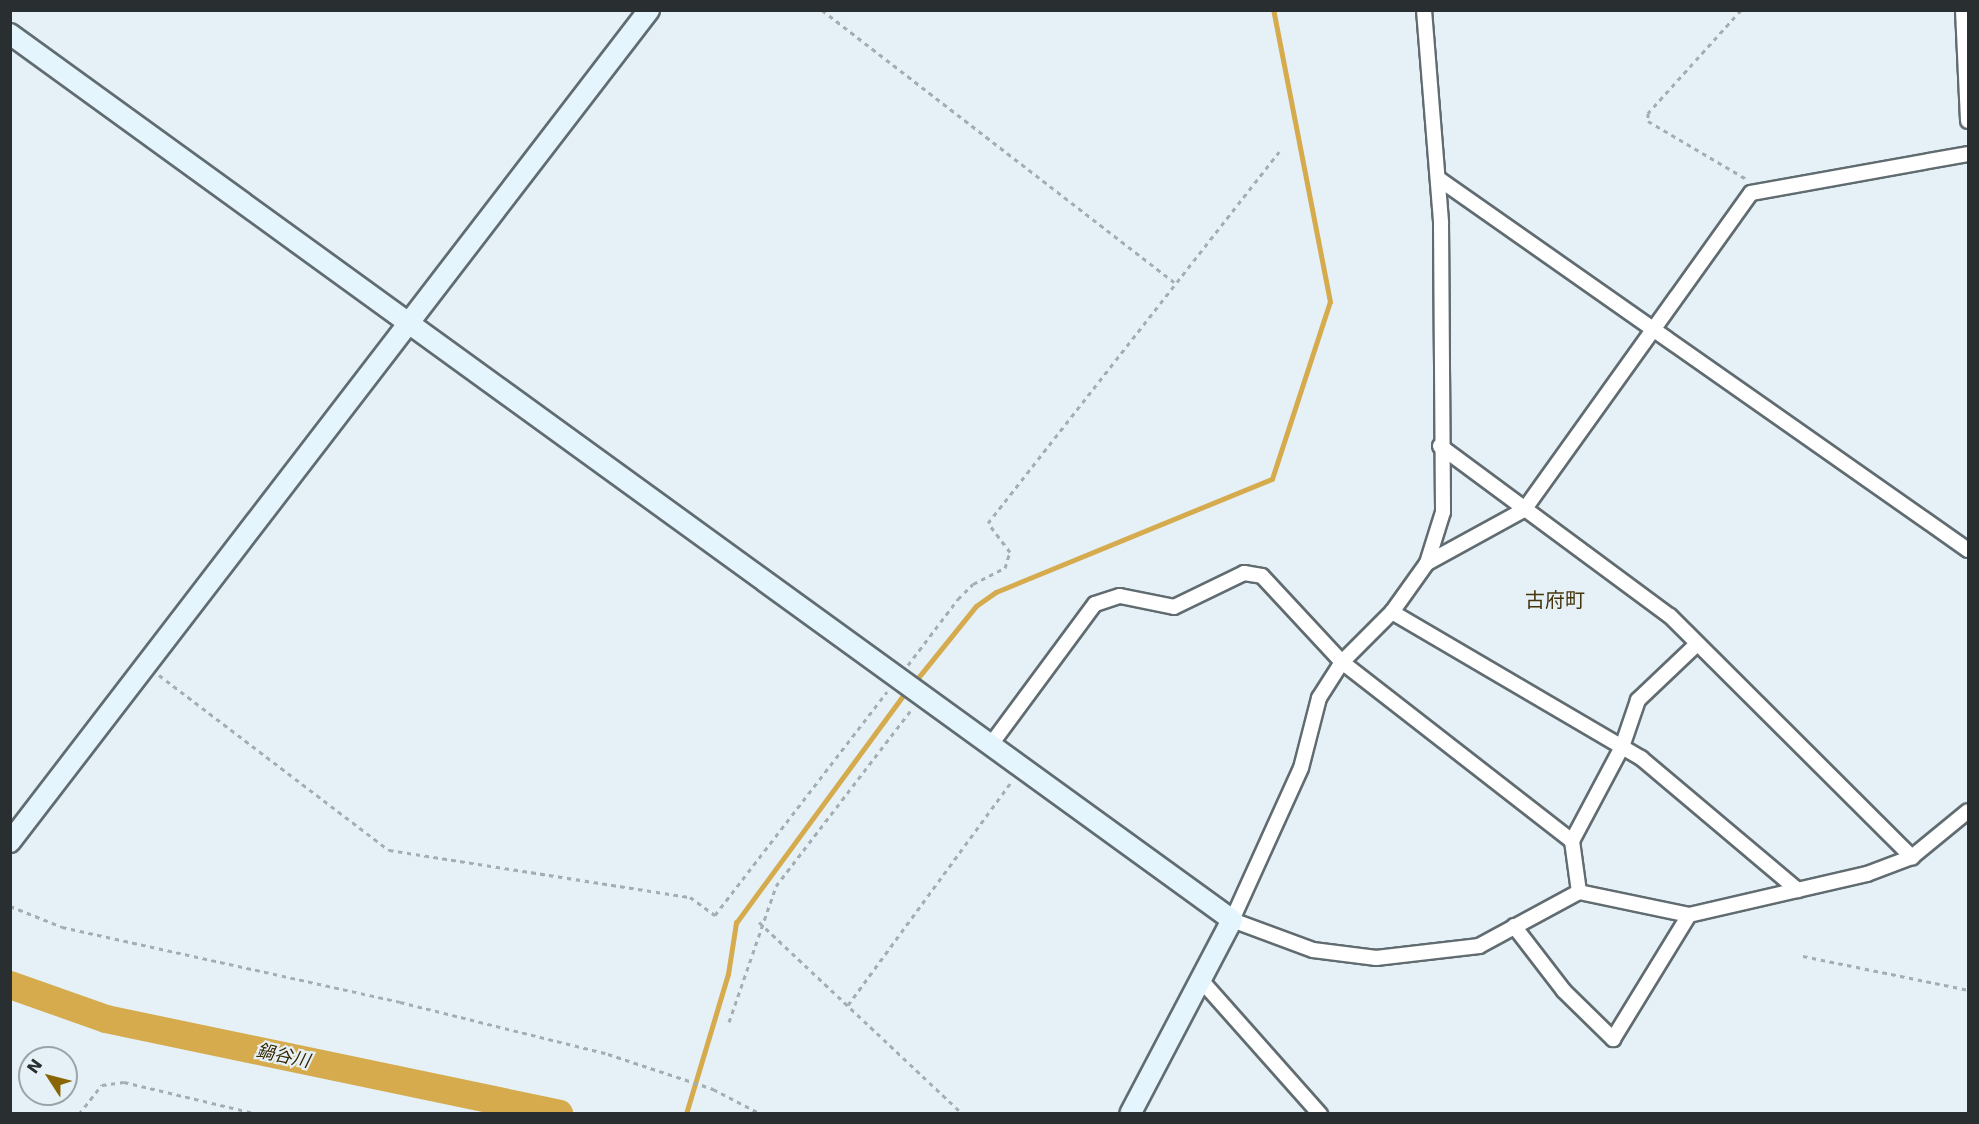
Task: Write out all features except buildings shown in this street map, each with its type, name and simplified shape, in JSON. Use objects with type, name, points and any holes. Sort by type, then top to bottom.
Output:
[{"type":"street","points":[[10,842],[411,325],[649,10]]},
{"type":"street","points":[[1130,1113],[1232,920],[1301,768],[1319,698],[1342,662],[1392,612],[1427,563],[1443,512],[1440,446],[1439,178],[1424,10]]},
{"type":"street","points":[[1963,10],[1968,121]]},
{"type":"street","points":[[10,34],[992,743],[1232,920],[1313,950],[1376,958],[1479,946],[1579,891],[1689,915],[1798,890],[1912,857],[1968,811]]},
{"type":"street","points":[[1427,563],[1524,510],[1751,193],[1968,154]]},
{"type":"street","points":[[1439,178],[1968,550]]},
{"type":"street","points":[[1440,446],[1524,510],[1626,582],[1697,644],[1912,857]]},
{"type":"street","points":[[992,743],[1095,604],[1120,596],[1174,607],[1245,573],[1262,576],[1342,662],[1572,841]]},
{"type":"street","points":[[1392,612],[1622,747],[1798,890]]},
{"type":"street","points":[[1579,891],[1572,841],[1622,747],[1638,700],[1697,644]]},
{"type":"street","points":[[1515,927],[1564,991],[1613,1039],[1689,915]]},
{"type":"street","points":[[1200,979],[1320,1113]]},
{"type":"path","points":[[822,10],[1174,282]]},
{"type":"path","points":[[1741,10],[1648,113],[1648,121],[1768,189]]},
{"type":"path","points":[[146,666],[389,850],[690,897],[716,915],[958,599],[973,584],[1005,568],[1010,552],[988,523],[1174,282],[1279,152]]},
{"type":"path","points":[[729,1022],[759,922],[776,886],[924,694]]},
{"type":"path","points":[[848,1005],[1023,766]]},
{"type":"path","points":[[10,906],[62,927],[400,1002],[608,1054],[713,1089],[761,1113]]},
{"type":"path","points":[[759,922],[963,1113]]},
{"type":"path","points":[[1803,956],[1968,990]]},
{"type":"path","points":[[79,1113],[102,1085],[124,1082],[258,1113]]},
{"type":"waterway","points":[[918,678],[976,606],[996,592],[1272,479],[1330,302],[1273,10]]},
{"type":"waterway","points":[[686,1114],[728,974],[736,923],[903,696]]},
{"type":"waterway","name":"鍋谷川","points":[[10,985],[106,1019],[559,1114]]},
{"type":"district","name":"古府町","points":[[1555,600]]}]
